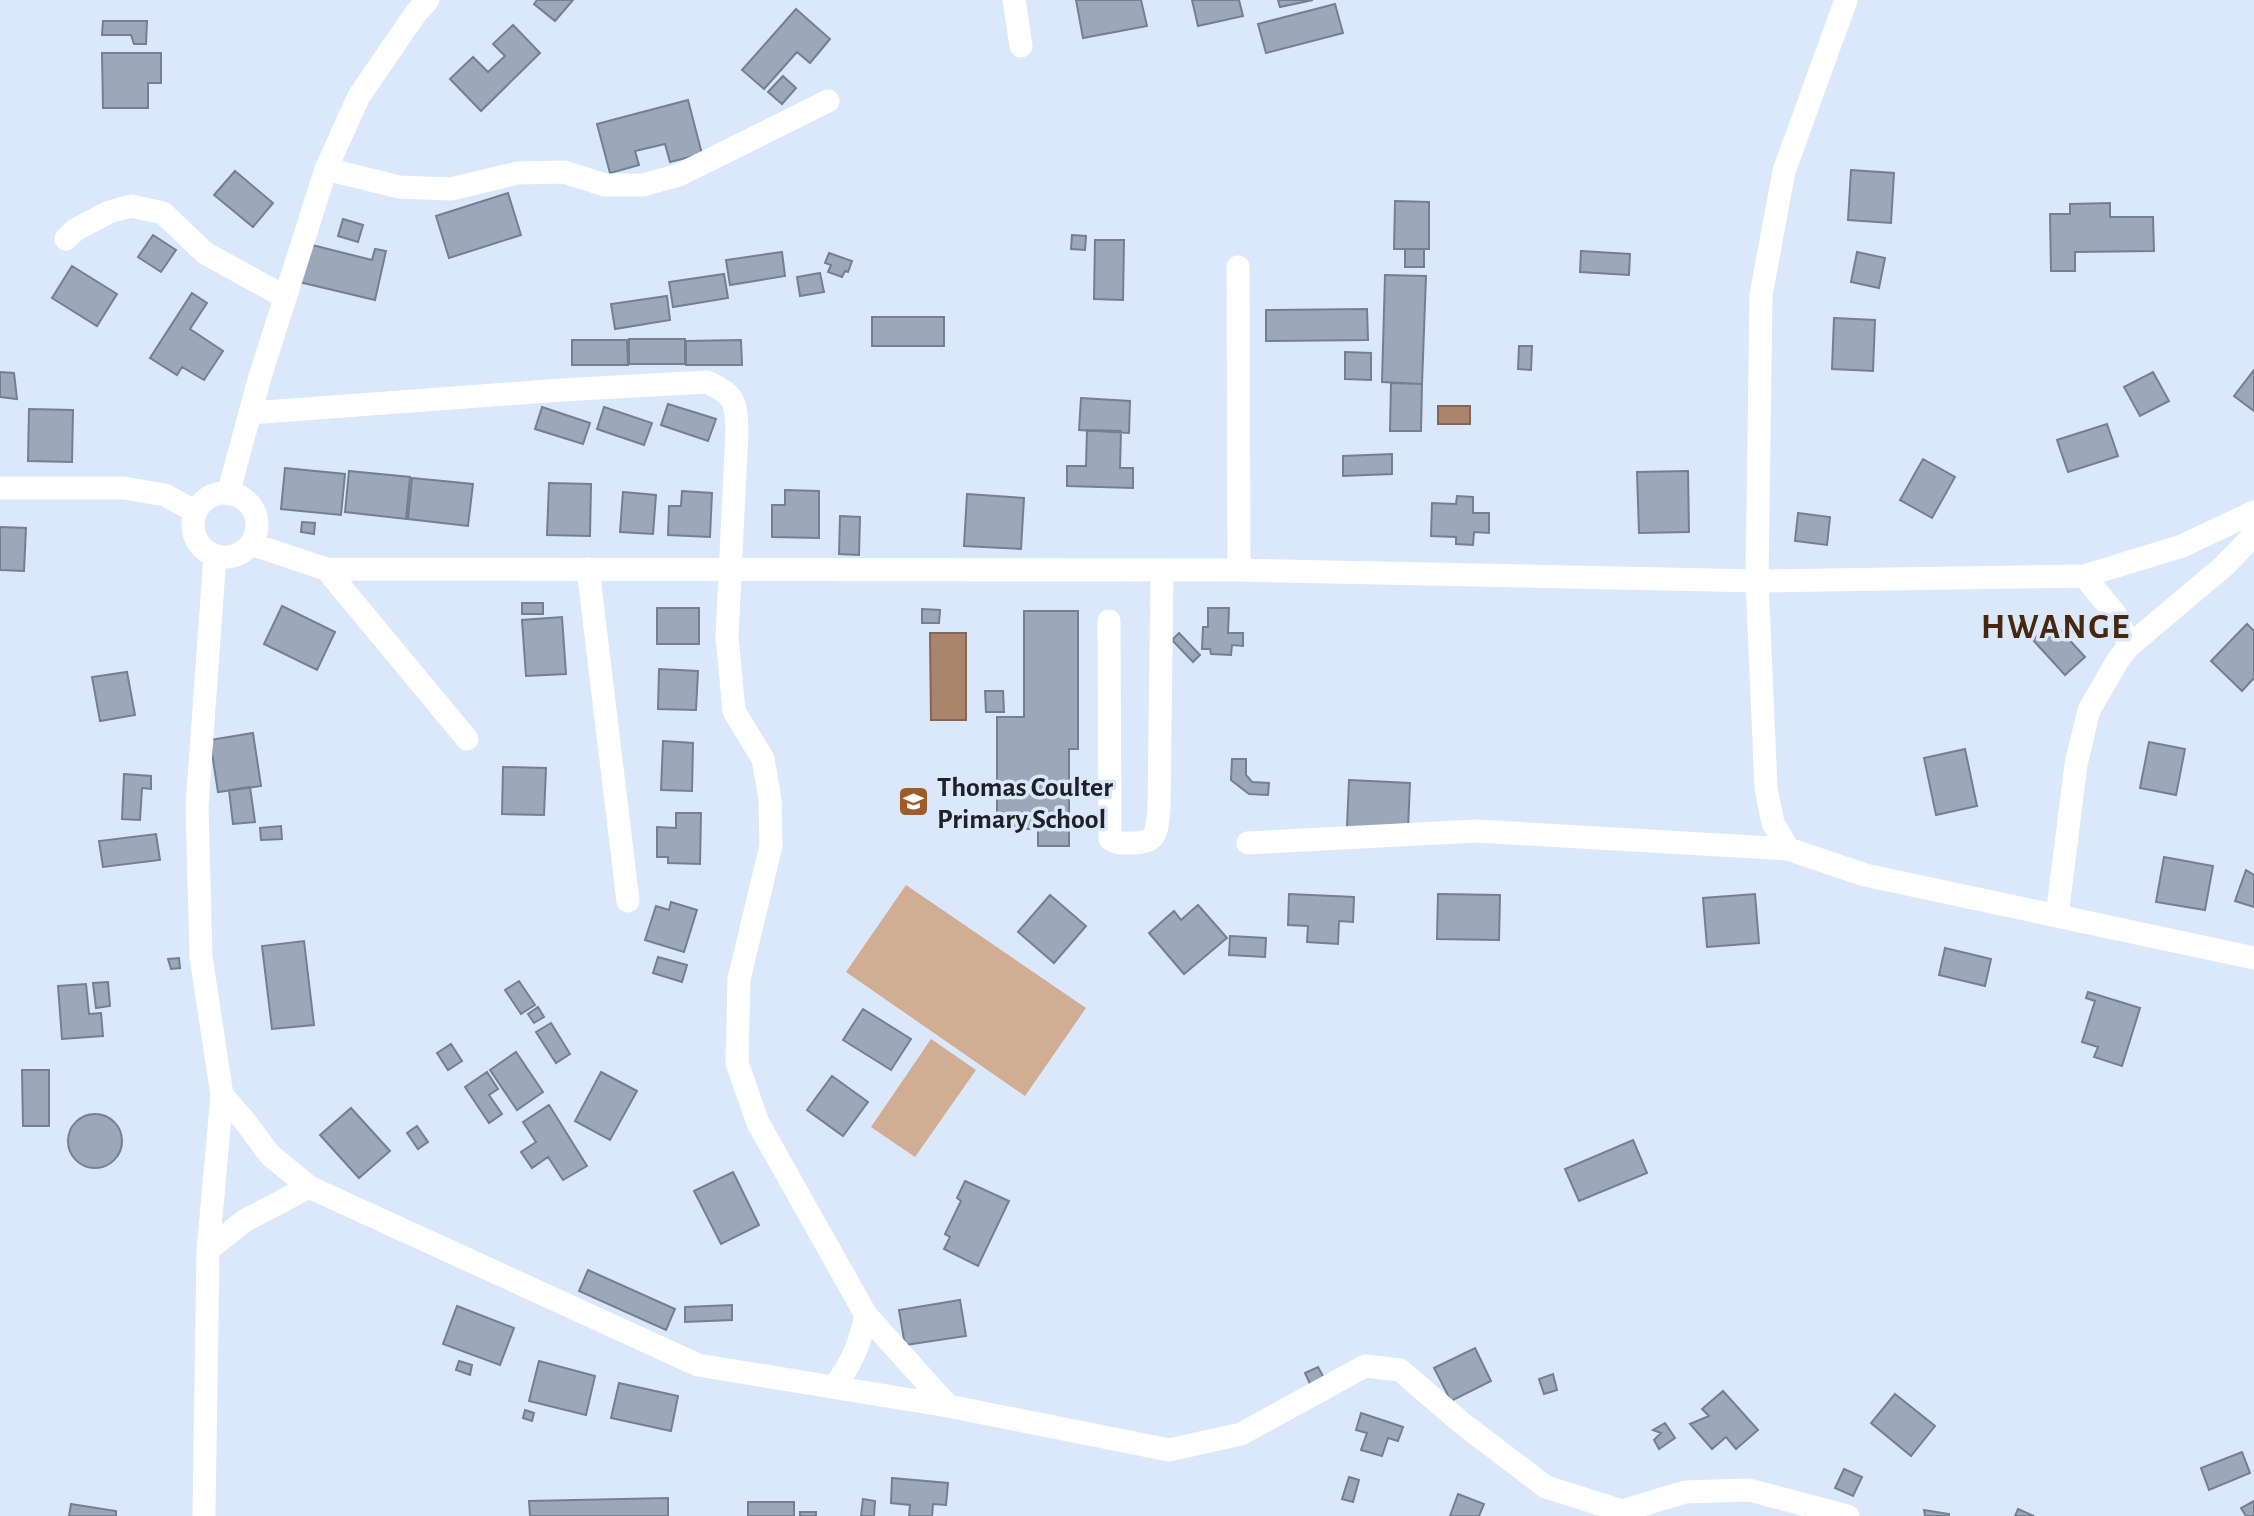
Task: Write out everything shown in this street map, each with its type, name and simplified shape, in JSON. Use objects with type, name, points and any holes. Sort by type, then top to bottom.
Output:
[{"type":"street","points":[[229,494],[250,413],[326,169],[359,96],[428,0]]},
{"type":"street","points":[[1014,0],[1021,46]]},
{"type":"street","points":[[1788,849],[1773,823],[1766,788],[1757,581],[1761,295],[1784,171],[1846,0]]},
{"type":"street","points":[[326,169],[399,187],[451,190],[518,173],[564,173],[605,186],[643,185],[679,174],[828,101]]},
{"type":"street","points":[[66,239],[75,230],[109,212],[131,206],[163,213],[205,253],[285,297]]},
{"type":"street","points":[[1238,267],[1239,570]]},
{"type":"street","points":[[250,413],[707,382],[727,391],[736,408],[737,431],[727,638],[734,711],[763,759],[770,799],[771,846],[739,979],[737,1063],[758,1123],[866,1315],[948,1406]]},
{"type":"street","points":[[0,488],[124,488],[165,495],[196,512]]},
{"type":"street","points":[[219,494],[239,497],[248,503],[254,513],[256,534],[251,544],[235,556],[215,556],[203,549],[195,538],[193,525],[196,512],[209,498],[219,494]]},
{"type":"street","points":[[251,544],[326,569],[1239,570],[1757,581],[2084,576],[2182,546],[2254,512]]},
{"type":"street","points":[[2057,916],[2076,764],[2089,710],[2129,646],[2224,566],[2254,535]]},
{"type":"street","points":[[204,1516],[208,1250],[222,1095],[201,957],[197,806],[215,556]]},
{"type":"street","points":[[326,569],[467,739]]},
{"type":"street","points":[[588,569],[628,901]]},
{"type":"street","points":[[1109,621],[1110,839],[1116,843],[1146,843],[1156,831],[1159,810],[1162,570]]},
{"type":"street","points":[[2084,576],[2116,615],[2129,646]]},
{"type":"street","points":[[1248,843],[1476,831],[1788,849],[1865,875],[2254,958]]},
{"type":"street","points":[[222,1095],[270,1155],[309,1187],[698,1365],[948,1406],[1169,1450],[1241,1434],[1365,1366],[1400,1370],[1464,1424],[1546,1487],[1622,1511],[1685,1492],[1749,1490],[1848,1516]]},
{"type":"street","points":[[208,1250],[244,1221],[309,1187]]},
{"type":"street","points":[[834,1386],[844,1374],[860,1344],[866,1315]]},
{"type":"shaded area","points":[[1438,406],[1470,406],[1470,424],[1438,424]]},
{"type":"shaded area","points":[[930,633],[966,633],[966,720],[931,720]]},
{"type":"shaded area","points":[[906,885],[1086,1008],[1025,1096],[846,972]]},
{"type":"shaded area","points":[[931,1039],[976,1070],[915,1157],[871,1127]]},
{"type":"building","points":[[537,0],[573,0],[555,21],[534,4]]},
{"type":"building","points":[[1076,0],[1141,0],[1147,26],[1083,38]]},
{"type":"building","points":[[1192,0],[1239,0],[1243,16],[1198,26]]},
{"type":"building","points":[[1278,0],[1313,0],[1280,7]]},
{"type":"building","points":[[1335,4],[1343,33],[1266,53],[1258,24]]},
{"type":"building","points":[[796,9],[830,39],[810,63],[797,52],[764,89],[742,70]]},
{"type":"building","points":[[103,21],[147,21],[146,44],[134,44],[131,35],[102,35]]},
{"type":"building","points":[[513,25],[540,53],[481,111],[450,79],[473,57],[488,72],[505,56],[493,44]]},
{"type":"building","points":[[102,53],[161,53],[161,83],[148,83],[148,108],[103,108]]},
{"type":"building","points":[[783,76],[796,88],[782,104],[768,92]]},
{"type":"building","points":[[688,100],[702,154],[670,162],[665,144],[635,151],[639,165],[610,173],[597,124]]},
{"type":"building","points":[[1851,170],[1894,173],[1891,223],[1848,220]]},
{"type":"building","points":[[235,171],[273,203],[253,227],[214,195]]},
{"type":"building","points":[[508,193],[521,235],[449,258],[436,216]]},
{"type":"building","points":[[1395,201],[1429,202],[1429,249],[1394,249]]},
{"type":"building","points":[[2110,203],[2110,217],[2153,217],[2154,251],[2075,252],[2075,271],[2051,271],[2050,214],[2070,214],[2070,204]]},
{"type":"building","points":[[343,219],[363,225],[358,242],[338,236]]},
{"type":"building","points":[[153,235],[176,250],[161,272],[138,257]]},
{"type":"building","points":[[1072,235],[1086,236],[1085,250],[1071,249]]},
{"type":"building","points":[[1095,240],[1124,240],[1123,300],[1094,299]]},
{"type":"building","points":[[308,244],[372,260],[375,249],[386,251],[375,300],[299,282]]},
{"type":"building","points":[[1405,249],[1424,249],[1424,267],[1405,267]]},
{"type":"building","points":[[1581,251],[1630,254],[1629,275],[1580,272]]},
{"type":"building","points":[[782,252],[785,276],[730,285],[726,260]]},
{"type":"building","points":[[1857,252],[1885,258],[1879,288],[1851,282]]},
{"type":"building","points":[[829,253],[852,261],[848,272],[845,271],[842,277],[828,272],[831,265],[825,263]]},
{"type":"building","points":[[72,266],[117,294],[97,326],[52,298]]},
{"type":"building","points":[[820,273],[824,292],[800,296],[797,277]]},
{"type":"building","points":[[724,274],[728,298],[673,307],[669,282]]},
{"type":"building","points":[[1385,275],[1426,276],[1422,384],[1382,382]]},
{"type":"building","points":[[192,293],[207,303],[190,329],[223,351],[204,380],[182,367],[177,375],[150,358]]},
{"type":"building","points":[[667,296],[670,320],[615,329],[611,304]]},
{"type":"building","points":[[1367,309],[1368,340],[1266,341],[1266,310]]},
{"type":"building","points":[[872,317],[944,317],[944,346],[872,346]]},
{"type":"building","points":[[1834,318],[1875,320],[1873,371],[1832,369]]},
{"type":"building","points":[[629,339],[685,339],[685,364],[629,364]]},
{"type":"building","points":[[572,340],[627,340],[628,365],[572,365]]},
{"type":"building","points":[[741,340],[742,365],[686,365],[686,341]]},
{"type":"building","points":[[1519,346],[1532,346],[1531,370],[1518,369]]},
{"type":"building","points":[[1345,352],[1371,353],[1371,380],[1345,379]]},
{"type":"building","points":[[2254,370],[2254,411],[2234,396]]},
{"type":"building","points":[[0,372],[14,373],[17,399],[0,397]]},
{"type":"building","points":[[2153,372],[2169,401],[2140,416],[2124,387]]},
{"type":"building","points":[[1391,383],[1422,384],[1421,431],[1390,431]]},
{"type":"building","points":[[1081,398],[1130,401],[1129,433],[1079,430]]},
{"type":"building","points":[[668,404],[716,419],[708,441],[661,425]]},
{"type":"building","points":[[542,407],[590,423],[583,444],[535,429]]},
{"type":"building","points":[[604,407],[652,423],[644,445],[597,429]]},
{"type":"building","points":[[29,409],[73,410],[72,462],[28,461]]},
{"type":"building","points":[[2107,424],[2118,456],[2068,472],[2057,440]]},
{"type":"building","points":[[1087,430],[1121,431],[1120,468],[1133,468],[1133,488],[1067,486],[1067,466],[1086,466]]},
{"type":"building","points":[[1392,454],[1392,474],[1343,476],[1343,456]]},
{"type":"building","points":[[1923,459],[1955,477],[1932,518],[1900,500]]},
{"type":"building","points":[[285,468],[345,474],[341,515],[281,509]]},
{"type":"building","points":[[349,471],[410,477],[406,519],[345,512]]},
{"type":"building","points":[[1688,471],[1689,532],[1639,533],[1637,472]]},
{"type":"building","points":[[412,478],[473,484],[468,526],[408,519]]},
{"type":"building","points":[[549,483],[591,484],[590,536],[547,535]]},
{"type":"building","points":[[785,490],[819,491],[819,538],[772,537],[772,505],[785,505]]},
{"type":"building","points":[[682,491],[712,493],[710,537],[668,535],[669,506],[681,506]]},
{"type":"building","points":[[623,492],[656,495],[653,534],[620,532]]},
{"type":"building","points":[[967,494],[1024,498],[1021,549],[964,546]]},
{"type":"building","points":[[1457,496],[1473,497],[1473,513],[1489,513],[1489,533],[1474,532],[1473,545],[1456,544],[1456,537],[1431,536],[1432,503],[1456,504]]},
{"type":"building","points":[[1798,513],[1830,517],[1827,545],[1795,541]]},
{"type":"building","points":[[840,516],[860,517],[859,555],[839,554]]},
{"type":"building","points":[[302,522],[315,523],[314,534],[301,532]]},
{"type":"building","points":[[0,527],[26,528],[24,571],[0,570]]},
{"type":"building","points":[[522,603],[543,603],[543,614],[522,614]]},
{"type":"building","points":[[282,606],[335,632],[317,670],[264,644]]},
{"type":"building","points":[[657,608],[699,608],[699,644],[657,644]]},
{"type":"building","points":[[1208,608],[1229,608],[1228,633],[1243,633],[1243,646],[1232,645],[1231,655],[1211,654],[1210,649],[1202,649],[1203,627],[1208,627]]},
{"type":"building","points":[[922,609],[940,610],[939,623],[922,623]]},
{"type":"building","points":[[1024,611],[1078,611],[1078,749],[1069,749],[1069,846],[1038,846],[1038,829],[997,829],[997,717],[1024,717]]},
{"type":"building","points":[[562,617],[566,674],[526,676],[522,620]]},
{"type":"building","points":[[2053,622],[2085,657],[2065,675],[2033,640]]},
{"type":"building","points":[[2247,624],[2254,631],[2254,678],[2242,691],[2211,661]]},
{"type":"building","points":[[1179,633],[1200,655],[1193,662],[1172,640]]},
{"type":"building","points":[[659,669],[698,671],[696,710],[658,709]]},
{"type":"building","points":[[127,672],[135,715],[100,721],[92,677]]},
{"type":"building","points":[[985,691],[1003,691],[1004,712],[986,712]]},
{"type":"building","points":[[253,733],[261,786],[218,792],[210,740]]},
{"type":"building","points":[[663,741],[693,743],[692,791],[661,790]]},
{"type":"building","points":[[2149,742],[2185,749],[2176,795],[2140,788]]},
{"type":"building","points":[[1965,749],[1977,806],[1936,815],[1924,758]]},
{"type":"building","points":[[1232,759],[1246,759],[1246,775],[1252,782],[1269,783],[1268,795],[1249,794],[1231,780]]},
{"type":"building","points":[[503,767],[546,768],[544,815],[502,814]]},
{"type":"building","points":[[124,774],[151,776],[151,789],[142,788],[140,820],[122,819]]},
{"type":"building","points":[[1349,780],[1410,783],[1408,829],[1347,827]]},
{"type":"building","points":[[250,787],[255,822],[233,824],[229,790]]},
{"type":"building","points":[[676,813],[701,813],[700,864],[668,863],[668,857],[657,857],[657,827],[676,828]]},
{"type":"building","points":[[281,826],[282,839],[261,840],[260,828]]},
{"type":"building","points":[[156,834],[160,860],[103,867],[99,841]]},
{"type":"building","points":[[2164,857],[2213,866],[2205,910],[2156,902]]},
{"type":"building","points":[[2246,870],[2254,875],[2254,907],[2235,901]]},
{"type":"building","points":[[1289,894],[1354,897],[1353,922],[1339,921],[1338,944],[1307,942],[1308,926],[1288,925]]},
{"type":"building","points":[[1438,894],[1500,895],[1499,940],[1437,939]]},
{"type":"building","points":[[1755,894],[1759,943],[1707,947],[1703,898]]},
{"type":"building","points":[[1050,895],[1086,926],[1054,963],[1018,932]]},
{"type":"building","points":[[671,902],[697,910],[684,952],[645,940],[656,906],[669,910]]},
{"type":"building","points":[[1198,905],[1227,938],[1184,974],[1149,933],[1174,911],[1181,920]]},
{"type":"building","points":[[1230,936],[1266,938],[1265,957],[1229,955]]},
{"type":"building","points":[[304,941],[314,1025],[272,1029],[262,946]]},
{"type":"building","points":[[1945,948],[1991,959],[1985,986],[1939,975]]},
{"type":"building","points":[[658,957],[687,965],[682,982],[653,973]]},
{"type":"building","points":[[179,958],[180,968],[171,969],[168,959]]},
{"type":"building","points":[[519,981],[535,1005],[521,1014],[505,990]]},
{"type":"building","points":[[108,982],[110,1006],[96,1008],[93,983]]},
{"type":"building","points":[[86,984],[89,1014],[101,1013],[103,1036],[62,1039],[58,986]]},
{"type":"building","points":[[2088,992],[2140,1008],[2122,1066],[2094,1057],[2098,1047],[2082,1042],[2095,1001],[2086,998]]},
{"type":"building","points":[[538,1007],[544,1017],[534,1023],[528,1014]]},
{"type":"building","points":[[863,1009],[911,1039],[891,1070],[843,1040]]},
{"type":"building","points":[[551,1023],[570,1054],[556,1063],[536,1032]]},
{"type":"building","points":[[451,1044],[462,1061],[448,1070],[437,1053]]},
{"type":"building","points":[[516,1052],[543,1092],[517,1110],[490,1070]]},
{"type":"building","points":[[22,1070],[49,1070],[49,1126],[23,1126]]},
{"type":"building","points":[[487,1072],[498,1089],[489,1095],[502,1114],[489,1123],[465,1087]]},
{"type":"building","points":[[601,1072],[637,1091],[610,1140],[575,1121]]},
{"type":"building","points":[[832,1076],[868,1102],[843,1136],[807,1110]]},
{"type":"building","points":[[549,1105],[587,1166],[563,1180],[548,1157],[532,1168],[521,1152],[536,1142],[523,1122]]},
{"type":"building","points":[[351,1108],[390,1151],[359,1178],[320,1135]]},
{"type":"building","points":[[95,1114],[114,1122],[122,1141],[114,1160],[95,1168],[76,1160],[68,1141],[76,1122]]},
{"type":"building","points":[[417,1126],[428,1142],[418,1149],[407,1133]]},
{"type":"building","points":[[1633,1140],[1647,1173],[1579,1201],[1565,1169]]},
{"type":"building","points":[[733,1172],[759,1225],[721,1244],[694,1191]]},
{"type":"building","points":[[965,1181],[1009,1201],[978,1266],[944,1249],[950,1237],[945,1234],[961,1201],[957,1198]]},
{"type":"building","points":[[588,1270],[675,1309],[666,1330],[579,1291]]},
{"type":"building","points":[[960,1300],[966,1336],[905,1345],[899,1310]]},
{"type":"building","points":[[732,1305],[732,1320],[685,1322],[685,1307]]},
{"type":"building","points":[[457,1306],[514,1328],[500,1365],[443,1344]]},
{"type":"building","points":[[1475,1348],[1491,1381],[1451,1401],[1434,1368]]},
{"type":"building","points":[[459,1361],[472,1365],[470,1375],[456,1370]]},
{"type":"building","points":[[539,1361],[595,1376],[586,1415],[529,1401]]},
{"type":"building","points":[[1318,1367],[1325,1380],[1311,1386],[1305,1373]]},
{"type":"building","points":[[1553,1374],[1557,1390],[1544,1394],[1539,1379]]},
{"type":"building","points":[[619,1383],[678,1396],[671,1431],[611,1418]]},
{"type":"building","points":[[1723,1391],[1758,1430],[1736,1449],[1726,1437],[1712,1449],[1690,1424],[1709,1416],[1702,1409]]},
{"type":"building","points":[[1895,1394],[1935,1426],[1911,1456],[1871,1423]]},
{"type":"building","points":[[525,1410],[534,1413],[532,1421],[523,1418]]},
{"type":"building","points":[[1361,1413],[1403,1427],[1398,1441],[1388,1438],[1382,1456],[1361,1450],[1367,1433],[1356,1430]]},
{"type":"building","points":[[1665,1423],[1675,1438],[1659,1449],[1654,1440],[1661,1433],[1653,1430]]},
{"type":"building","points":[[2242,1452],[2250,1473],[2209,1490],[2201,1468]]},
{"type":"building","points":[[1844,1469],[1862,1477],[1853,1496],[1835,1488]]},
{"type":"building","points":[[1349,1477],[1359,1480],[1353,1502],[1342,1499]]},
{"type":"building","points":[[892,1478],[948,1483],[946,1505],[933,1504],[932,1516],[909,1516],[910,1505],[891,1503]]},
{"type":"building","points":[[1458,1494],[1484,1504],[1479,1516],[1450,1516]]},
{"type":"building","points":[[668,1498],[668,1516],[530,1516],[529,1501]]},
{"type":"building","points":[[863,1499],[875,1501],[874,1516],[861,1516]]},
{"type":"building","points":[[2254,1501],[2254,1516],[2246,1516],[2241,1508]]},
{"type":"building","points":[[748,1502],[794,1502],[794,1516],[748,1516]]},
{"type":"building","points":[[71,1504],[116,1511],[116,1516],[69,1516]]},
{"type":"building","points":[[2018,1509],[2034,1516],[2015,1516]]},
{"type":"building","points":[[1924,1510],[1949,1514],[1949,1516],[1925,1516]]},
{"type":"building","points":[[800,1512],[816,1512],[816,1516],[800,1516]]},
{"type":"place","name":"Thomas Coulter Primary School","points":[[914,802]]},
{"type":"district","name":"HWANGE","points":[[2056,626]]}]
